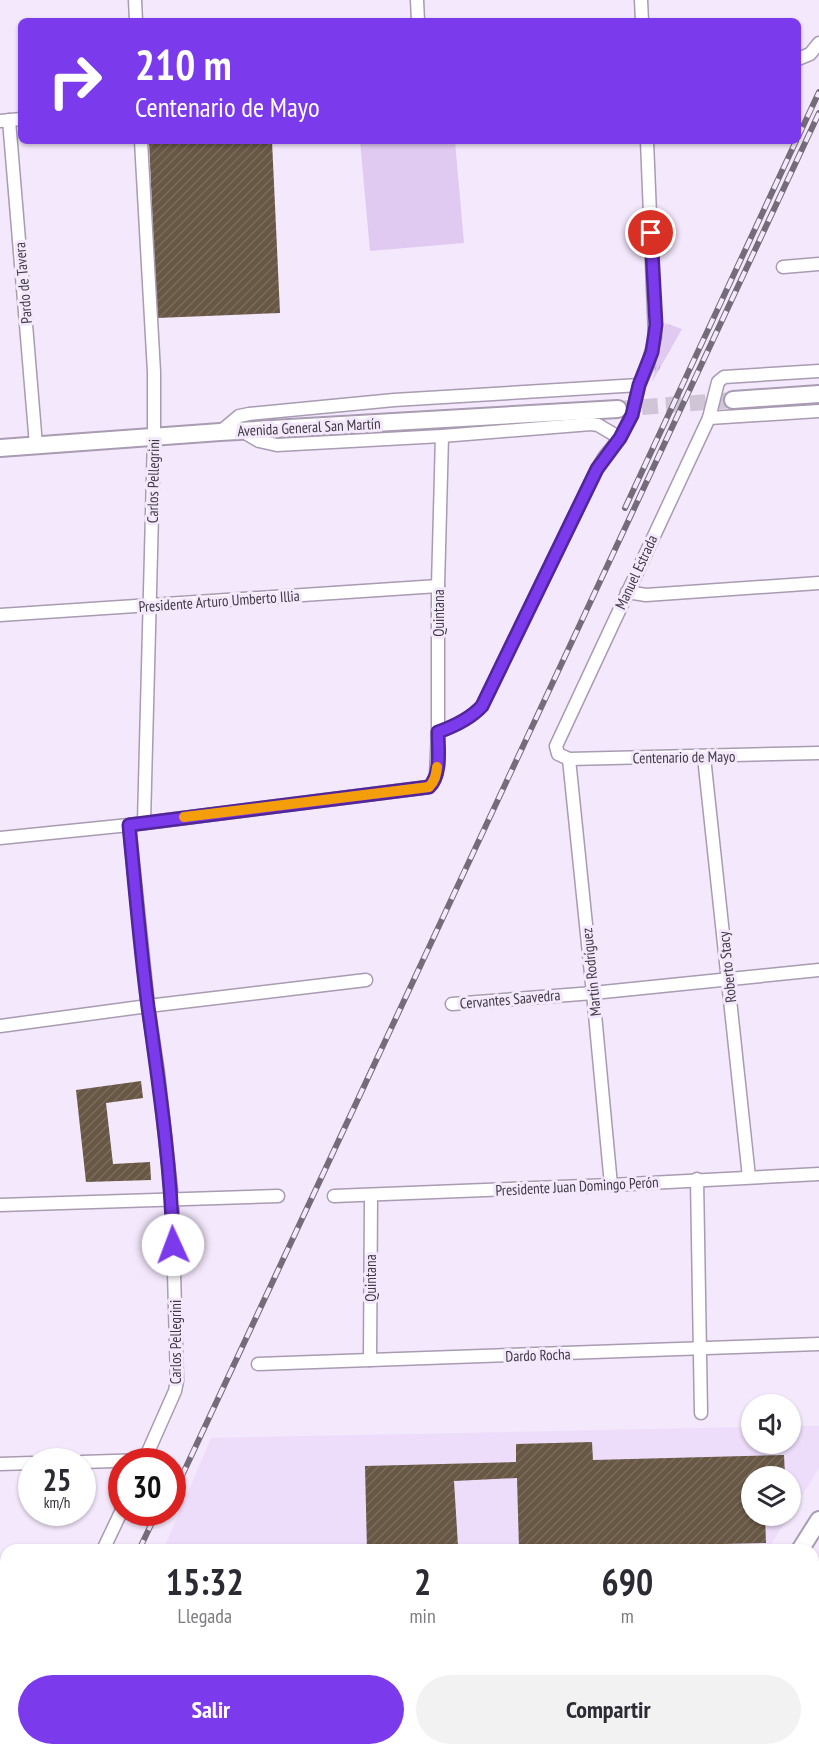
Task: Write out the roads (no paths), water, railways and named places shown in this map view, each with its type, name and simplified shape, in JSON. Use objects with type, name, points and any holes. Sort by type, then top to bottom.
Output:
[{"type":"main road","points":[[733,400],[819,394]]},
{"type":"main road","name":"Avenida General San Martín","points":[[0,448],[240,430],[618,409]]},
{"type":"main road","points":[[804,1544],[819,1520]]},
{"type":"street","points":[[135,0],[136,18]]},
{"type":"street","points":[[417,0],[418,18]]},
{"type":"street","points":[[641,0],[642,18]]},
{"type":"street","points":[[801,58],[810,54],[819,43]]},
{"type":"street","name":"Pardo de Tavera","points":[[10,120],[36,445]]},
{"type":"street","name":"Carlos Pellegrini","points":[[141,144],[154,372],[151,605],[144,822]]},
{"type":"street","points":[[444,730],[464,720],[482,706],[597,469],[620,438],[636,403],[639,385],[652,352],[655,331],[647,144]]},
{"type":"street","points":[[783,267],[819,264]]},
{"type":"street","name":"Manuel Estrada","points":[[569,759],[558,754],[556,746],[709,418],[718,382],[724,377],[819,371]]},
{"type":"street","points":[[220,432],[239,416],[249,414],[394,400],[639,385]]},
{"type":"street","points":[[709,418],[819,411]]},
{"type":"street","points":[[240,430],[259,441],[277,445],[442,436],[591,424],[598,425],[620,438]]},
{"type":"street","name":"Quintana","points":[[144,822],[429,787],[434,783],[444,730],[438,586],[442,436]]},
{"type":"street","points":[[627,592],[646,595],[819,583]]},
{"type":"street","name":"Presidente Arturo Umberto Illia","points":[[0,615],[438,586]]},
{"type":"street","name":"Centenario de Mayo","points":[[569,759],[819,753]]},
{"type":"street","name":"Roberto Stacy","points":[[704,757],[749,1177]]},
{"type":"street","name":"Martín Rodríguez","points":[[569,759],[611,1185]]},
{"type":"street","points":[[0,838],[144,822]]},
{"type":"street","name":"Carlos Pellegrini","points":[[129,825],[172,1199],[177,1381],[175,1391],[150,1448]]},
{"type":"street","name":"Cervantes Saavedra","points":[[452,1004],[593,993],[819,970]]},
{"type":"street","points":[[0,1026],[366,980]]},
{"type":"street","name":"Presidente Juan Domingo Perón","points":[[334,1196],[819,1174]]},
{"type":"street","points":[[697,1179],[701,1413]]},
{"type":"street","name":"Quintana","points":[[370,1360],[371,1195]]},
{"type":"street","points":[[0,1204],[278,1196]]},
{"type":"street","name":"Dardo Rocha","points":[[258,1364],[819,1344]]},
{"type":"street","points":[[0,1464],[18,1463]]},
{"type":"street","points":[[106,1544],[114,1526]]},
{"type":"tunnel","points":[[618,409],[733,400]]},
{"type":"railway","points":[[801,131],[819,92]]},
{"type":"railway","points":[[186,1467],[819,113]]},
{"type":"railway","points":[[625,508],[795,144]]},
{"type":"railway","points":[[142,1544],[150,1526]]}]
